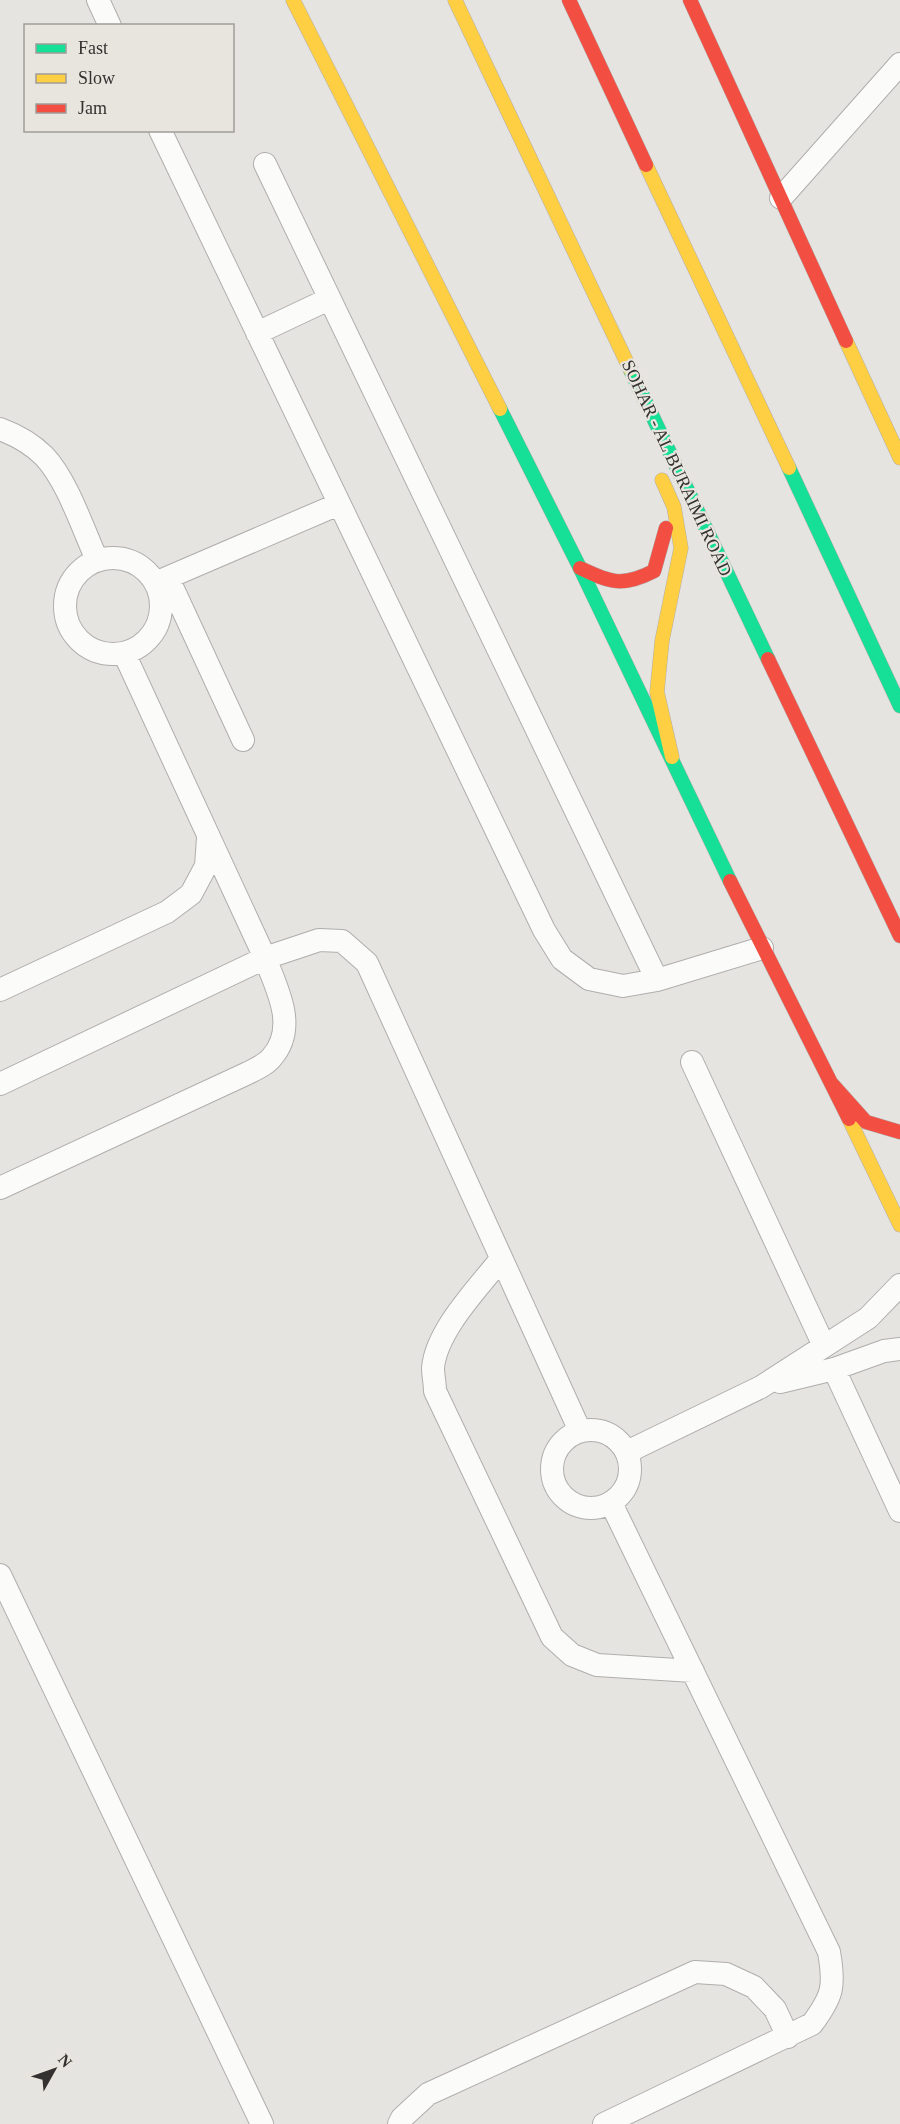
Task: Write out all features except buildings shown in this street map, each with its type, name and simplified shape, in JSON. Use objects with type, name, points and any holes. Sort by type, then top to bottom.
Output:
[{"type":"main road","points":[[293,0],[580,568],[762,948],[832,1084],[900,1225]]},
{"type":"main road","name":"SOHAR - AL BURAIMI ROAD","points":[[454,0],[900,936]]},
{"type":"main road","points":[[569,0],[900,706]]},
{"type":"main road","points":[[690,0],[900,458]]},
{"type":"main road","points":[[467,26],[586,310]]},
{"type":"main road","points":[[580,568],[611,582],[635,582],[654,571],[668,521],[653,467],[674,507],[681,548],[662,641],[657,692],[672,757]]},
{"type":"main road","points":[[832,1084],[866,1122],[900,1132]]},
{"type":"lane","points":[[98,0],[109,24]]},
{"type":"lane","points":[[781,198],[900,64]]},
{"type":"lane","points":[[161,132],[544,930],[562,959],[589,979],[623,986],[657,980],[762,948]]},
{"type":"lane","points":[[265,164],[657,980]]},
{"type":"lane","points":[[257,333],[330,298]]},
{"type":"lane","points":[[0,429],[16,435],[44,456],[63,485],[97,560]]},
{"type":"lane","points":[[162,580],[339,504]]},
{"type":"lane","points":[[162,580],[160,618],[153,634],[140,646],[124,653],[106,654],[88,647],[75,636],[66,619],[65,601],[70,584],[81,569],[97,560],[114,557],[130,561],[162,580],[243,740]]},
{"type":"lane","points":[[0,1188],[248,1073],[272,1058],[285,1033],[283,1004],[265,958],[124,653]]},
{"type":"lane","points":[[0,990],[167,912],[191,894],[206,866],[208,835]]},
{"type":"lane","points":[[0,1084],[265,958],[319,940],[342,941],[367,963],[580,1431]]},
{"type":"lane","points":[[692,1062],[824,1346]]},
{"type":"lane","points":[[501,1259],[448,1327],[438,1346],[433,1368],[435,1391],[552,1637],[572,1655],[597,1665],[693,1671]]},
{"type":"lane","points":[[627,1452],[761,1387],[868,1318],[900,1285]]},
{"type":"lane","points":[[761,1387],[834,1369],[884,1351],[900,1350]]},
{"type":"lane","points":[[834,1369],[900,1511]]},
{"type":"lane","points":[[594,1429],[608,1433],[619,1440],[627,1452],[631,1466],[629,1481],[622,1494],[611,1503],[597,1508],[582,1508],[569,1502],[558,1491],[552,1478],[552,1463],[556,1449],[567,1437],[580,1431],[594,1429]]},
{"type":"lane","points":[[604,2124],[812,2024],[828,2003],[834,1977],[829,1952],[611,1503]]},
{"type":"lane","points":[[0,1575],[262,2124]]},
{"type":"lane","points":[[399,2124],[402,2118],[428,2094],[695,1972],[726,1974],[754,1987],[775,2009],[788,2037]]},
{"type":"traffic: fast","points":[[630,369],[768,659]]},
{"type":"traffic: fast","points":[[500,409],[580,568],[730,881]]},
{"type":"traffic: fast","points":[[789,468],[900,706]]},
{"type":"traffic: slow","points":[[293,0],[500,409]]},
{"type":"traffic: slow","points":[[455,0],[630,369]]},
{"type":"traffic: slow","points":[[646,165],[789,468]]},
{"type":"traffic: slow","points":[[846,341],[900,458]]},
{"type":"traffic: slow","points":[[662,480],[674,507],[681,548],[662,641],[657,692],[672,757]]},
{"type":"traffic: slow","points":[[849,1119],[900,1225]]},
{"type":"traffic: jam","points":[[569,0],[646,165]]},
{"type":"traffic: jam","points":[[690,0],[846,341]]},
{"type":"traffic: jam","points":[[580,568],[600,577],[617,581],[634,579],[654,571],[666,528]]},
{"type":"traffic: jam","points":[[768,659],[900,936]]},
{"type":"traffic: jam","points":[[730,881],[849,1119]]},
{"type":"traffic: jam","points":[[832,1084],[866,1122],[900,1132]]}]
